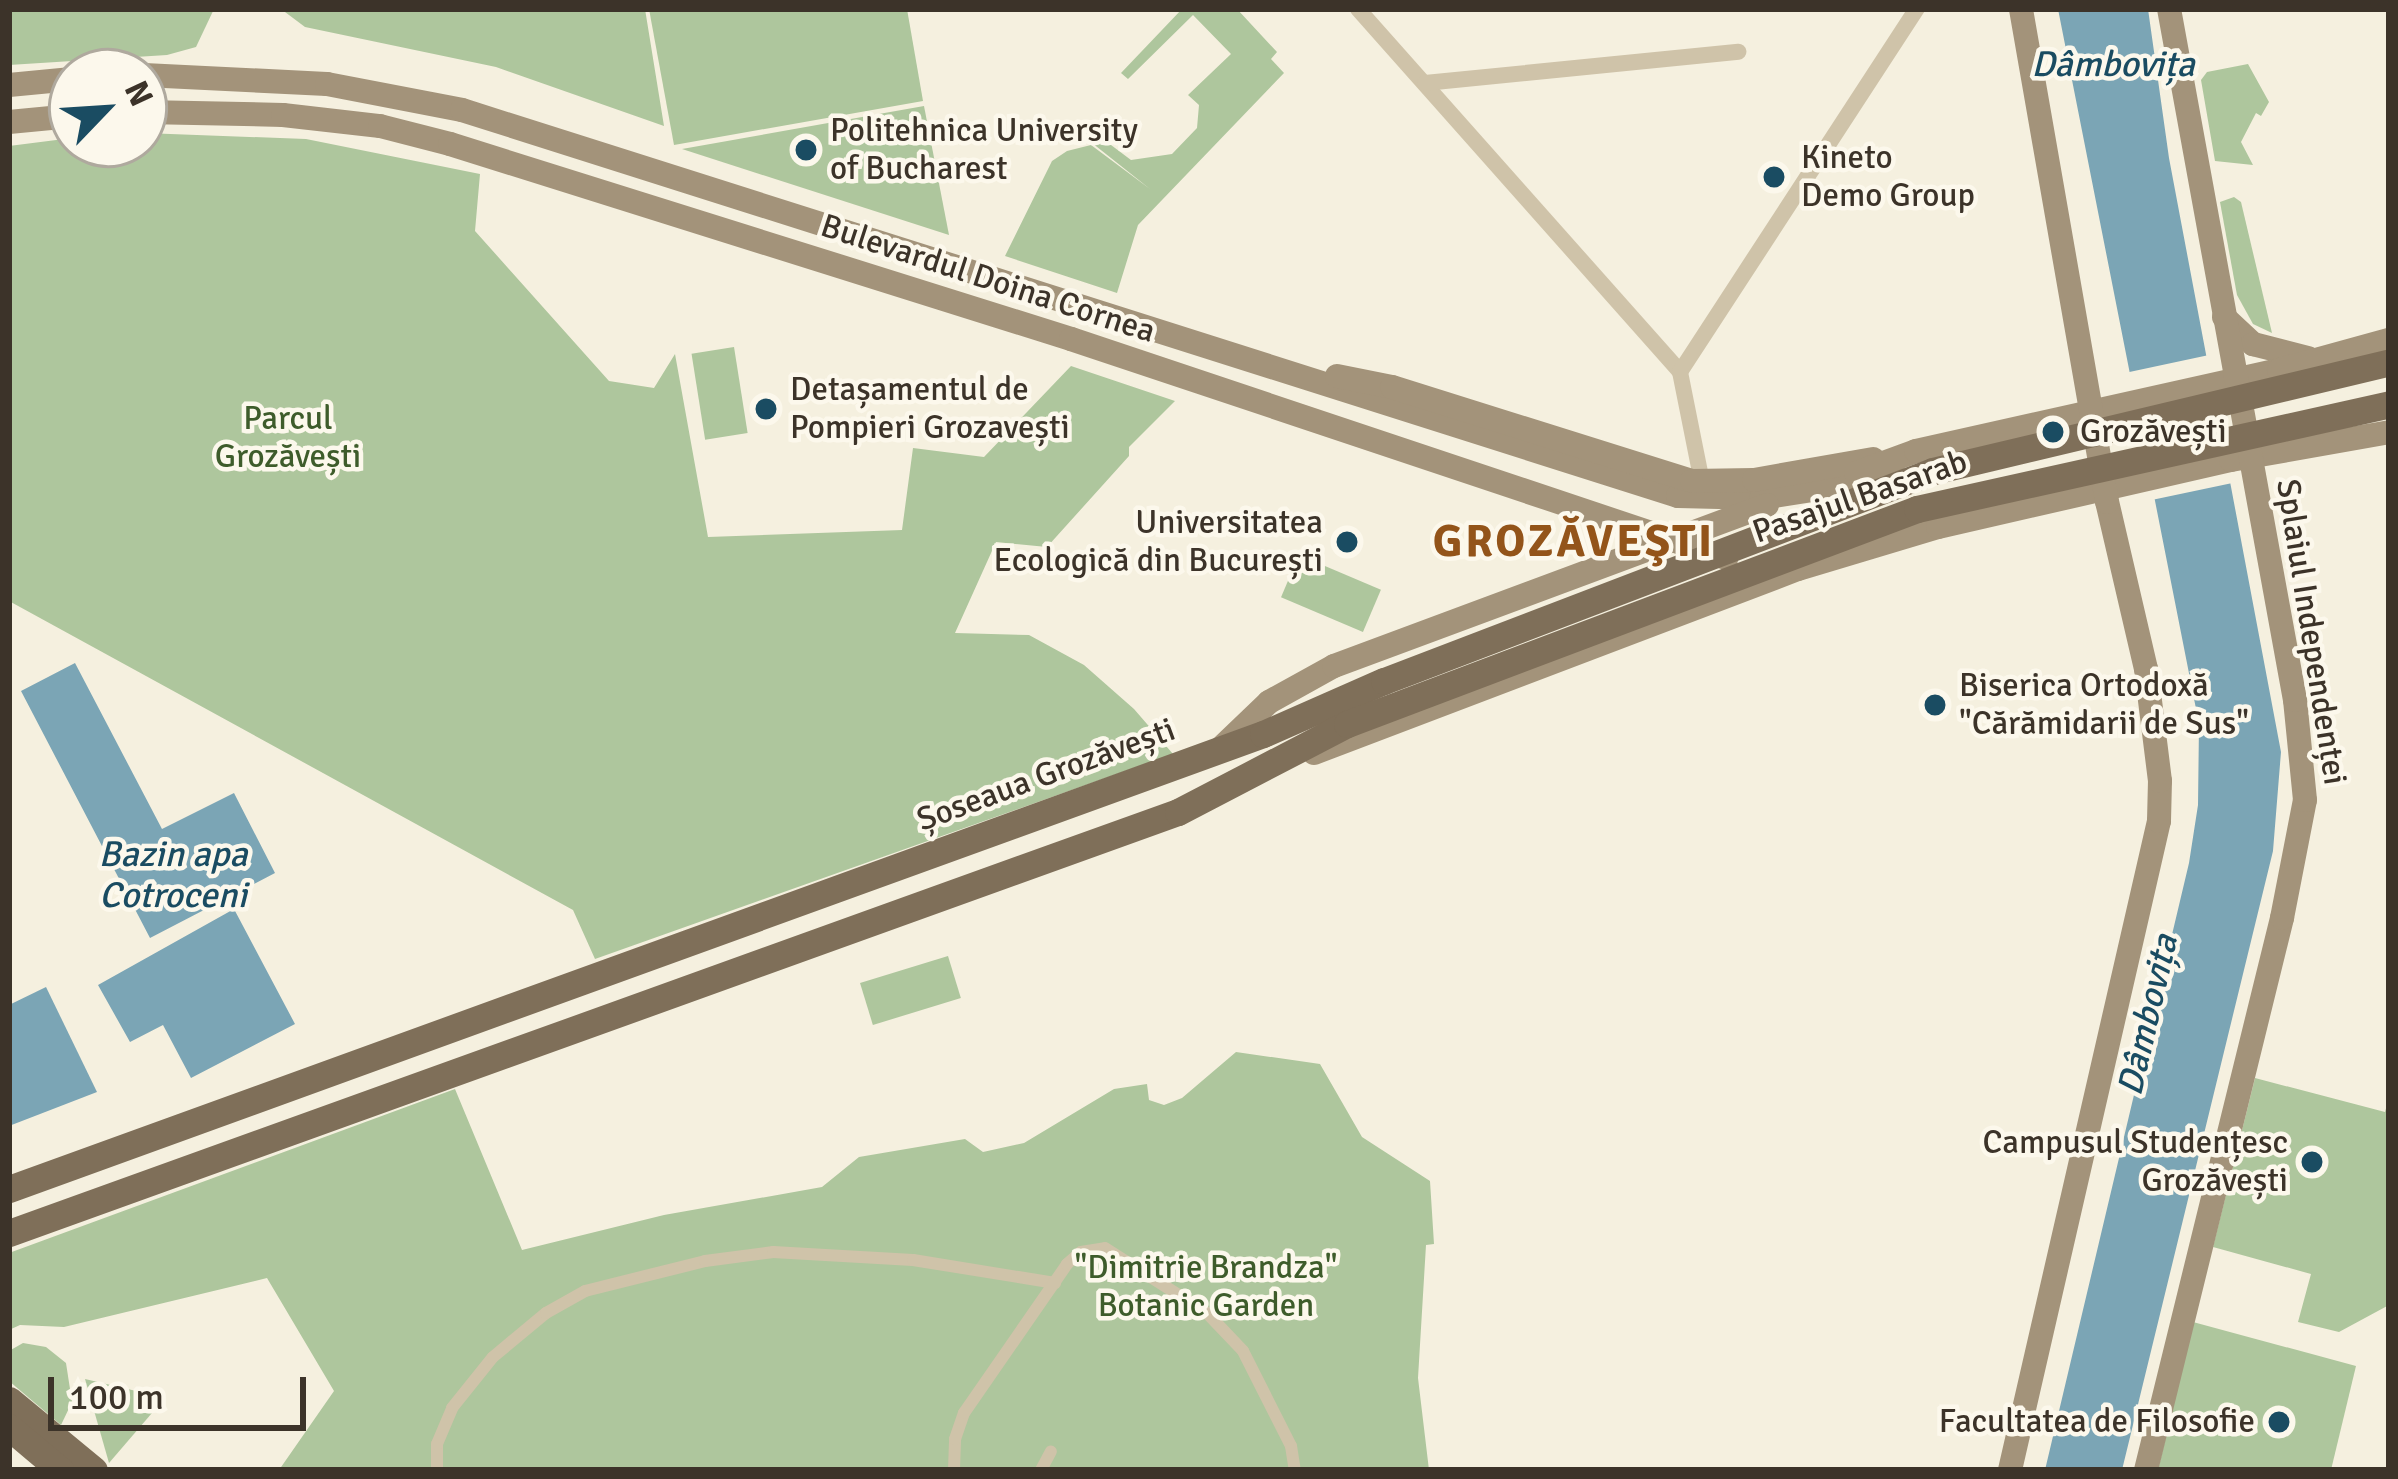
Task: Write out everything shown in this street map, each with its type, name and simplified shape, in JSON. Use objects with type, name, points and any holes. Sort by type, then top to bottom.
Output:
[{"type":"main road","points":[[2010,1470],[2159,821],[2157,745],[2146,669],[2104,489],[2021,9]]},
{"type":"main road","name":"Splaiul Independenței","points":[[2146,1470],[2304,814],[2302,746],[2224,382],[2222,315],[2169,9]]},
{"type":"main road","name":"Bulevardul Doina Cornea","points":[[168,76],[327,84],[462,110],[1264,368],[1700,500],[1761,498],[1924,461]]},
{"type":"main road","points":[[9,85],[48,81]]},
{"type":"main road","name":"Bulevardul Doina Cornea","points":[[168,113],[283,115],[380,126],[450,144],[1603,514],[1753,568],[1798,569]]},
{"type":"main road","points":[[9,122],[48,118]]},
{"type":"main road","points":[[2222,315],[2253,344],[2322,360]]},
{"type":"main road","name":"Șoseaua Grozăvești","points":[[9,1189],[1220,749],[1251,716],[1302,681],[1363,654],[1677,540],[2091,412],[2322,360],[2389,340]]},
{"type":"main road","name":"Pasajul Basarab","points":[[1178,812],[1268,747],[1369,687],[1924,461],[2389,362]]},
{"type":"main road","name":"Bulevardul Doina Cornea","points":[[1264,368],[1392,387],[1702,482],[1924,461]]},
{"type":"main road","name":"Pasajul Basarab","points":[[1220,749],[1268,747],[1395,705],[1916,508],[2389,404]]},
{"type":"main road","points":[[9,1233],[1178,812],[1361,734],[1798,569],[1938,526],[2240,459],[2389,432]]},
{"type":"main road","points":[[1599,572],[1616,547],[1603,514]]},
{"type":"main road","points":[[9,1400],[94,1470]]},
{"type":"main road","points":[[9,1427],[60,1470]]},
{"type":"street","points":[[1358,9],[1680,372],[1702,482]]},
{"type":"street","points":[[1680,372],[1917,9]]},
{"type":"street","points":[[1425,83],[1738,52]]},
{"type":"street","points":[[954,1470],[955,1439],[964,1413],[1054,1283],[1082,1252],[1105,1247],[1207,1313],[1243,1351],[1291,1446],[1295,1470]]},
{"type":"street","points":[[437,1470],[437,1444],[452,1408],[493,1357],[546,1313],[584,1291],[705,1261],[773,1252],[877,1256],[1054,1283]]},
{"type":"street","points":[[1041,1470],[1051,1451]]},
{"type":"green space","points":[[9,9],[214,9],[196,47],[168,55],[168,48],[48,48],[48,63],[9,65]]},
{"type":"green space","points":[[281,9],[645,9],[664,126],[496,67],[305,27]]},
{"type":"green space","points":[[649,9],[907,9],[923,101],[674,145]]},
{"type":"green space","points":[[1182,9],[1237,9],[1277,52],[1271,59],[1284,73],[1138,225],[1117,293],[1005,256],[1052,161],[1067,151],[1091,145],[1150,189],[1082,135],[1091,130],[1131,160],[1172,154],[1197,128],[1199,105],[1188,95],[1231,54],[1193,15],[1128,79],[1121,73]]},
{"type":"green space","points":[[2248,64],[2269,102],[2261,116],[2256,113],[2241,142],[2253,165],[2215,161],[2201,80],[2207,72]]},
{"type":"green space","points":[[924,106],[949,235],[682,149]]},
{"type":"green space","name":"Parcul Grozăvești","points":[[168,134],[306,139],[480,174],[475,231],[609,381],[654,388],[675,354],[708,537],[902,530],[913,448],[984,457],[1071,366],[1175,401],[1129,447],[1129,456],[1047,547],[996,542],[955,633],[1029,635],[1084,665],[1134,709],[1173,754],[595,959],[573,910],[9,601],[9,146],[48,141],[48,168],[168,168]]},
{"type":"green space","points":[[2234,197],[2241,202],[2272,333],[2253,324],[2237,295],[2220,202]]},
{"type":"green space","points":[[734,347],[748,433],[705,440],[692,354]]},
{"type":"green space","points":[[1299,555],[1381,590],[1363,632],[1281,597]]},
{"type":"green space","points":[[948,956],[961,998],[873,1025],[860,983]]},
{"type":"green space","name":"\"Dimitrie Brandza\" Botanic Garden","points":[[1236,1052],[1320,1064],[1362,1137],[1430,1181],[1434,1244],[1426,1245],[1418,1378],[1429,1470],[279,1470],[334,1391],[267,1278],[64,1327],[20,1325],[9,1330],[9,1253],[455,1089],[522,1250],[664,1215],[822,1187],[859,1157],[965,1139],[983,1152],[1024,1143],[1114,1089],[1147,1084],[1149,1100],[1164,1105],[1182,1098]]},
{"type":"green space","points":[[2255,1078],[2385,1112],[2389,1097],[2389,1305],[2339,1332],[2298,1322],[2311,1274],[2213,1247]]},
{"type":"green space","name":"Facultatea de Filosofie","points":[[2193,1322],[2356,1366],[2331,1470],[2158,1470]]},
{"type":"green space","points":[[23,1343],[46,1347],[66,1363],[72,1402],[61,1425],[9,1381],[9,1351]]},
{"type":"green space","points":[[85,1379],[149,1394],[158,1406],[109,1463]]},
{"type":"water","name":"Dâmbovița","points":[[2058,9],[2148,9],[2169,158],[2281,752],[2273,851],[2122,1470],[2045,1470],[2189,863],[2198,805],[2199,724]]},
{"type":"water","name":"Bazin apa Cotroceni","points":[[75,663],[162,829],[234,793],[275,873],[150,938],[21,691]]},
{"type":"water","name":"Bazin apa Cotroceni","points":[[234,909],[295,1024],[191,1078],[163,1025],[130,1042],[98,985]]},
{"type":"water","name":"Bazin apa Cotroceni","points":[[46,987],[97,1092],[9,1126],[9,1005]]},
{"type":"pier","points":[[2209,355],[2236,482],[2153,500],[2126,373]]},
{"type":"place","name":"Politehnica University of Bucharest","points":[[806,150]]},
{"type":"place","name":"Kineto Demo Group","points":[[1774,177]]},
{"type":"place","name":"Detașamentul de Pompieri Grozavești","points":[[766,409]]},
{"type":"place","name":"Grozăvești","points":[[2053,432]]},
{"type":"place","name":"Universitatea Ecologică din București","points":[[1347,542]]},
{"type":"place","name":"Biserica Ortodoxă \"Cărămidarii de Sus\"","points":[[1935,705]]},
{"type":"place","name":"Campusul Studențesc Grozăvești","points":[[2312,1162]]},
{"type":"place","name":"Facultatea de Filosofie","points":[[2279,1422]]},
{"type":"district","name":"GROZĂVEŞTI","points":[[1574,542]]}]
